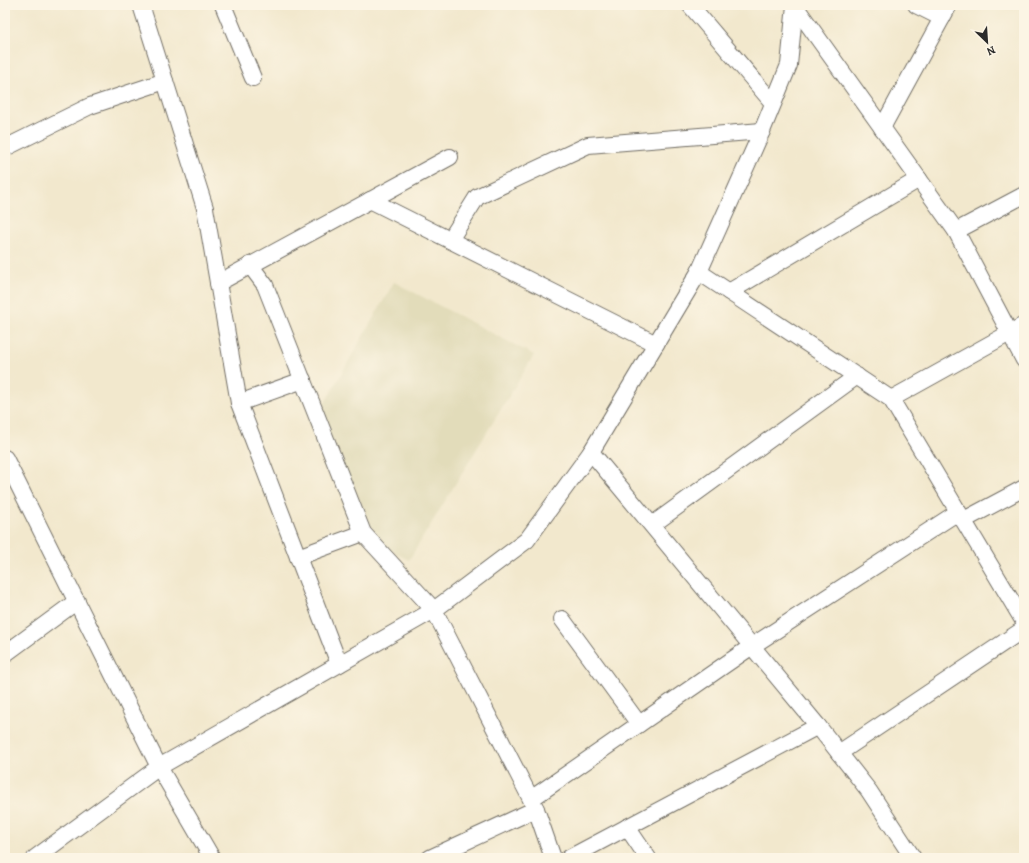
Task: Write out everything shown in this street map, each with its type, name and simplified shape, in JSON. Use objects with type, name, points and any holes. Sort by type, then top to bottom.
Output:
[{"type":"street","points":[[141,5],[205,208],[239,403],[339,664]]},
{"type":"street","points":[[223,5],[253,78]]},
{"type":"street","points":[[690,5],[773,103]]},
{"type":"street","points":[[882,128],[946,12],[916,5]]},
{"type":"street","points":[[35,858],[54,852],[159,767],[434,610],[527,540],[591,452],[699,272],[762,131],[789,65],[795,6]]},
{"type":"street","points":[[795,6],[956,231],[1024,360]]},
{"type":"street","points":[[5,148],[90,106],[165,81]]},
{"type":"street","points":[[450,240],[477,197],[588,145],[762,131]]},
{"type":"street","points":[[218,283],[450,157]]},
{"type":"street","points":[[729,292],[918,179]]},
{"type":"street","points":[[956,231],[1024,195]]},
{"type":"street","points":[[370,200],[656,344]]},
{"type":"street","points":[[250,265],[265,285],[363,533],[434,610],[533,804],[553,858]]},
{"type":"street","points":[[699,272],[892,399],[1024,622]]},
{"type":"street","points":[[892,399],[1024,325]]},
{"type":"street","points":[[652,525],[857,376]]},
{"type":"street","points":[[239,403],[303,380]]},
{"type":"street","points":[[591,452],[818,726],[869,791],[913,858]]},
{"type":"street","points":[[5,458],[159,767],[212,858]]},
{"type":"street","points":[[430,858],[533,804],[639,724],[752,646],[961,516],[1024,488]]},
{"type":"street","points":[[298,557],[363,533]]},
{"type":"street","points":[[5,654],[77,601]]},
{"type":"street","points":[[562,619],[639,724]]},
{"type":"street","points":[[839,753],[1024,629]]},
{"type":"street","points":[[569,858],[818,726]]},
{"type":"street","points":[[627,828],[648,858]]},
{"type":"shaded area","points":[[394,282],[534,355],[409,560],[381,546],[319,413]]}]
